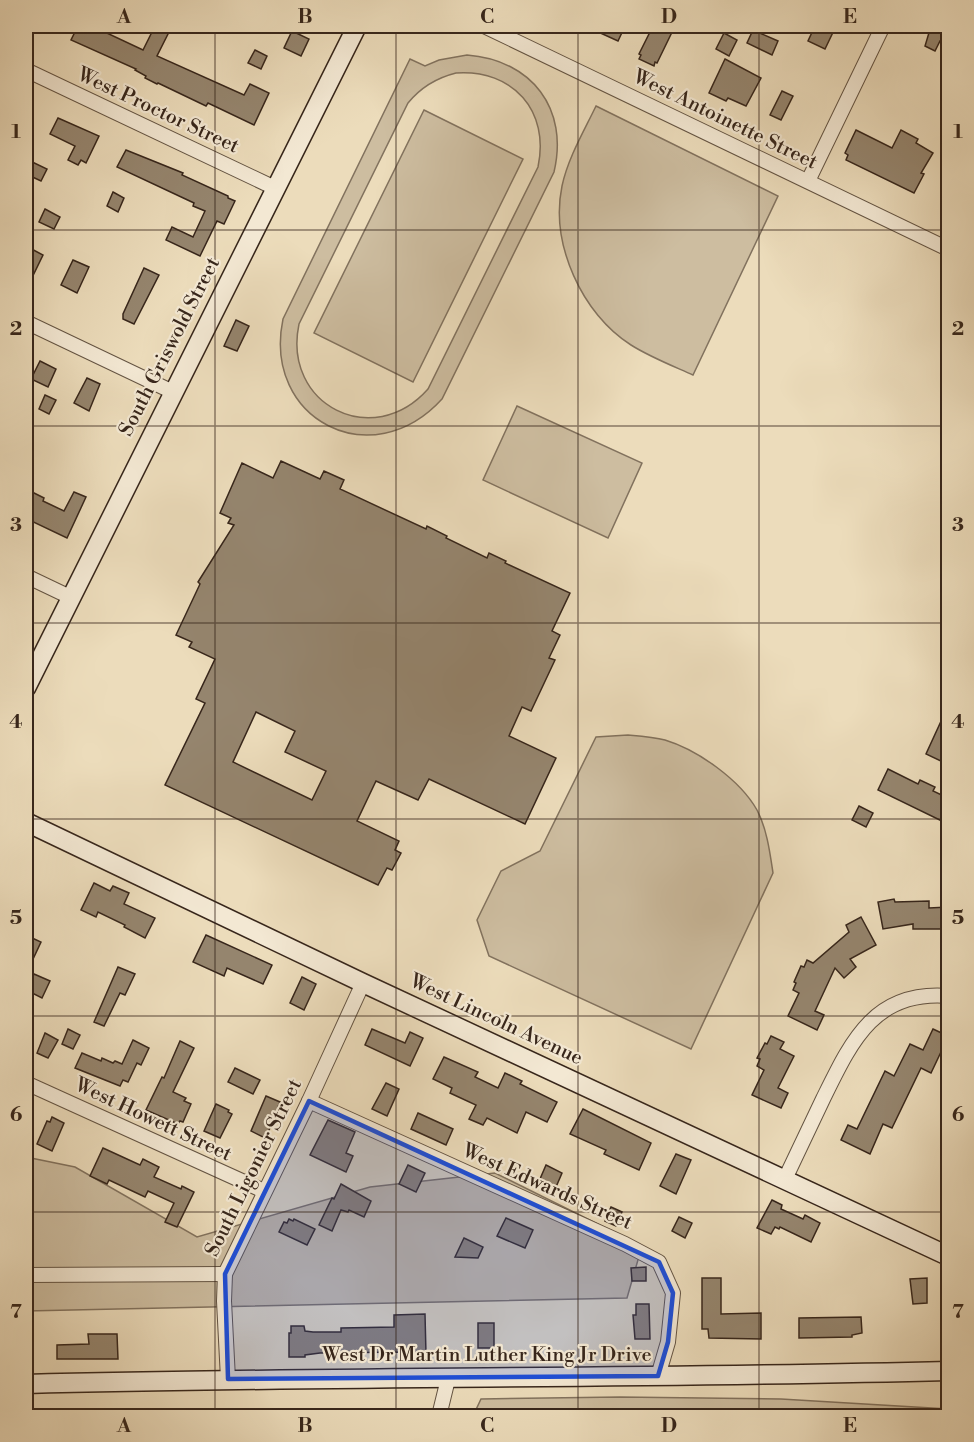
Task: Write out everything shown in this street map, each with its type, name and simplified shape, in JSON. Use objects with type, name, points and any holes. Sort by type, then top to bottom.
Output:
[{"type":"main road","name":"South Griswold Street","points":[[26,688],[357,26]]},
{"type":"main road","name":"West Lincoln Avenue","points":[[26,822],[363,983],[948,1256]]},
{"type":"main road","name":"West Dr Martin Luther King Jr Drive","points":[[26,1384],[228,1379],[448,1379],[948,1371]]},
{"type":"street","name":"West Antoinette Street","points":[[484,26],[948,249]]},
{"type":"street","points":[[808,181],[883,26]]},
{"type":"street","name":"West Proctor Street","points":[[26,70],[275,188]]},
{"type":"street","points":[[26,322],[173,392]]},
{"type":"street","points":[[26,576],[70,597]]},
{"type":"street","name":"South Ligonier Street","points":[[228,1379],[225,1274],[363,983]]},
{"type":"street","points":[[785,1179],[838,1069],[862,1030],[884,1010],[903,1000],[917,996],[948,996]]},
{"type":"street","name":"West Howett Street","points":[[26,1083],[264,1191]]},
{"type":"street","name":"West Edwards Street","points":[[309,1101],[625,1244],[659,1262],[673,1293],[668,1342],[658,1376]]},
{"type":"street","points":[[26,1275],[225,1274]]},
{"type":"street","points":[[439,1416],[448,1379]]},
{"type":"highlighted area","points":[[309,1101],[659,1262],[673,1293],[668,1342],[658,1376],[228,1379],[225,1274]]},
{"type":"shaded area","points":[[467,55],[490,59],[510,67],[527,78],[540,92],[550,109],[556,128],[557,149],[554,172],[442,399],[414,422],[385,433],[355,434],[328,426],[306,409],[289,385],[281,355],[283,319],[410,59],[425,66],[439,60]],"holes":[[[456,73],[495,78],[510,86],[523,98],[538,128],[540,147],[538,167],[428,389],[406,407],[382,416],[359,417],[336,410],[318,397],[304,377],[297,353],[299,324],[408,103],[429,84],[442,78]]]},
{"type":"shaded area","points":[[596,106],[778,196],[693,375],[638,349],[613,332],[584,296],[566,254],[561,231],[562,186],[572,155]]},
{"type":"shaded area","points":[[424,110],[523,159],[413,382],[314,333]]},
{"type":"shaded area","points":[[517,406],[642,463],[608,538],[483,480]]},
{"type":"shaded area","points":[[628,735],[656,738],[678,745],[704,759],[729,777],[757,810],[768,841],[773,873],[691,1049],[489,956],[477,920],[501,871],[540,851],[596,737]]},
{"type":"shaded area","points":[[26,1157],[75,1167],[197,1237],[370,1187],[495,1173],[642,1246],[627,1298],[26,1311]]},
{"type":"shaded area","points":[[620,1397],[781,1399],[948,1409],[948,1416],[473,1416],[481,1399]]},
{"type":"building","points":[[78,26],[92,26],[143,50],[155,26],[172,26],[157,56],[244,95],[250,84],[269,93],[254,125],[208,103],[206,106],[157,84],[145,78],[146,76],[136,69],[71,40]]},
{"type":"building","points":[[585,26],[625,26],[618,41]]},
{"type":"building","points":[[653,26],[675,26],[654,66],[639,59],[641,55],[639,54]]},
{"type":"building","points":[[815,26],[836,26],[825,49],[808,41]]},
{"type":"building","points":[[931,26],[948,26],[942,42],[940,41],[935,51],[925,46]]},
{"type":"building","points":[[753,30],[778,41],[772,55],[747,43]]},
{"type":"building","points":[[292,31],[309,39],[301,56],[284,48]]},
{"type":"building","points":[[724,33],[737,40],[729,56],[716,49]]},
{"type":"building","points":[[255,50],[267,56],[261,69],[248,63]]},
{"type":"building","points":[[725,59],[761,78],[746,106],[728,98],[726,101],[709,93]]},
{"type":"building","points":[[782,91],[793,96],[781,120],[770,115]]},
{"type":"building","points":[[58,118],[99,136],[86,163],[81,160],[78,165],[68,160],[75,146],[50,134]]},
{"type":"building","points":[[856,130],[892,148],[901,130],[918,139],[916,143],[933,153],[921,173],[924,174],[914,193],[846,160],[848,155],[845,153]]},
{"type":"building","points":[[126,150],[183,173],[182,175],[235,201],[224,224],[217,221],[200,256],[166,240],[172,227],[193,237],[205,211],[193,206],[194,203],[117,167]]},
{"type":"building","points":[[26,159],[47,169],[41,181],[26,174]]},
{"type":"building","points":[[113,192],[124,198],[118,212],[107,206]]},
{"type":"building","points":[[45,209],[60,217],[54,229],[39,222]]},
{"type":"building","points":[[26,246],[43,255],[26,290]]},
{"type":"building","points":[[73,260],[89,267],[77,293],[61,285]]},
{"type":"building","points":[[144,268],[159,275],[134,324],[123,319],[123,314]]},
{"type":"building","points":[[236,320],[249,326],[237,351],[224,346]]},
{"type":"building","points":[[40,361],[56,369],[48,387],[31,379]]},
{"type":"building","points":[[87,378],[100,384],[89,411],[74,403]]},
{"type":"building","points":[[45,395],[56,400],[49,414],[39,409]]},
{"type":"building","points":[[281,461],[320,479],[324,471],[344,480],[340,489],[426,529],[427,526],[487,558],[489,553],[506,561],[505,563],[570,593],[552,631],[560,635],[549,658],[555,660],[531,711],[522,707],[509,736],[556,758],[525,824],[429,779],[418,800],[376,781],[357,821],[399,841],[395,850],[401,853],[392,870],[387,868],[378,885],[165,785],[205,703],[196,699],[215,659],[189,647],[192,642],[176,635],[200,584],[198,582],[234,525],[228,523],[231,518],[220,513],[242,463],[273,478]],"holes":[[[256,712],[295,731],[285,752],[326,771],[312,800],[233,762]]]},
{"type":"building","points":[[26,489],[44,498],[43,501],[64,511],[74,492],[86,497],[67,538],[27,519],[33,507],[26,504]]},
{"type":"building","points":[[948,706],[948,755],[945,763],[926,754]]},
{"type":"building","points":[[888,769],[918,784],[920,780],[935,787],[933,791],[948,798],[948,824],[878,790]]},
{"type":"building","points":[[859,806],[873,813],[866,827],[852,820]]},
{"type":"building","points":[[94,883],[110,891],[113,886],[129,893],[124,904],[155,918],[145,938],[98,912],[96,917],[81,910]]},
{"type":"building","points":[[894,899],[895,902],[929,901],[929,908],[948,907],[948,929],[913,929],[913,924],[883,929],[878,902]]},
{"type":"building","points":[[861,917],[876,945],[850,959],[856,967],[844,978],[835,968],[815,1011],[824,1015],[817,1030],[788,1016],[799,993],[793,990],[801,966],[804,967],[807,960],[813,963],[849,932],[846,925]]},
{"type":"building","points":[[206,935],[272,965],[263,984],[227,968],[224,976],[193,962]]},
{"type":"building","points":[[30,937],[41,942],[26,974],[26,947]]},
{"type":"building","points":[[118,967],[135,974],[125,995],[120,993],[104,1026],[94,1022]]},
{"type":"building","points":[[34,974],[50,981],[42,998],[26,990]]},
{"type":"building","points":[[302,977],[316,984],[304,1010],[290,1003]]},
{"type":"building","points":[[68,1029],[80,1035],[73,1049],[62,1044]]},
{"type":"building","points":[[372,1029],[405,1043],[410,1032],[423,1038],[410,1066],[365,1045]]},
{"type":"building","points":[[933,1029],[948,1036],[948,1055],[941,1052],[931,1073],[921,1068],[892,1128],[883,1124],[870,1154],[841,1140],[848,1125],[857,1129],[885,1071],[894,1076],[910,1044],[923,1050]]},
{"type":"building","points":[[45,1033],[58,1040],[48,1058],[37,1053]]},
{"type":"building","points":[[771,1036],[784,1042],[780,1049],[794,1056],[778,1088],[788,1093],[781,1108],[752,1095],[764,1070],[757,1066],[760,1059],[757,1058]]},
{"type":"building","points":[[133,1040],[149,1048],[141,1065],[137,1063],[128,1082],[123,1080],[120,1086],[75,1068],[82,1053],[101,1061],[102,1058],[122,1064]]},
{"type":"building","points":[[180,1041],[194,1048],[173,1092],[186,1098],[184,1101],[191,1104],[183,1122],[180,1121],[178,1124],[146,1110],[162,1077],[164,1078]]},
{"type":"building","points":[[444,1057],[478,1072],[475,1077],[498,1088],[505,1073],[522,1081],[520,1084],[557,1102],[547,1122],[526,1112],[517,1133],[487,1118],[483,1125],[469,1119],[476,1105],[450,1093],[452,1088],[433,1079]]},
{"type":"building","points":[[235,1068],[260,1080],[253,1094],[228,1082]]},
{"type":"building","points":[[386,1083],[399,1089],[387,1116],[372,1109]]},
{"type":"building","points":[[266,1096],[280,1102],[278,1107],[280,1108],[265,1138],[251,1131]]},
{"type":"building","points":[[216,1104],[229,1110],[228,1112],[232,1114],[220,1138],[204,1131]]},
{"type":"building","points":[[583,1109],[651,1143],[639,1170],[604,1154],[606,1150],[570,1134]]},
{"type":"building","points":[[418,1113],[453,1129],[446,1145],[411,1129]]},
{"type":"building","points":[[52,1117],[64,1123],[52,1151],[37,1144],[47,1121],[50,1122]]},
{"type":"building","points":[[328,1120],[355,1132],[346,1153],[353,1156],[346,1172],[310,1155]]},
{"type":"building","points":[[103,1148],[140,1165],[143,1159],[159,1167],[154,1177],[194,1192],[177,1227],[165,1222],[174,1203],[148,1191],[145,1197],[109,1180],[107,1184],[90,1176]]},
{"type":"building","points":[[676,1154],[691,1160],[676,1194],[660,1186]]},
{"type":"building","points":[[408,1165],[425,1173],[416,1192],[399,1184]]},
{"type":"building","points":[[546,1165],[562,1173],[556,1187],[540,1179]]},
{"type":"building","points":[[341,1184],[371,1201],[364,1217],[349,1210],[348,1212],[341,1210],[332,1231],[319,1225]]},
{"type":"building","points":[[772,1200],[782,1205],[781,1209],[803,1219],[805,1215],[820,1223],[811,1242],[780,1227],[779,1229],[775,1227],[771,1234],[757,1228]]},
{"type":"building","points":[[611,1207],[622,1212],[616,1226],[605,1221]]},
{"type":"building","points":[[679,1217],[692,1223],[685,1238],[672,1231]]},
{"type":"building","points":[[506,1218],[533,1230],[525,1248],[497,1236]]},
{"type":"building","points":[[289,1219],[315,1229],[307,1245],[279,1232],[284,1222],[287,1223]]},
{"type":"building","points":[[464,1238],[483,1247],[478,1258],[455,1257]]},
{"type":"building","points":[[646,1267],[646,1281],[632,1281],[631,1268]]},
{"type":"building","points":[[702,1278],[721,1278],[721,1314],[761,1313],[761,1339],[709,1338],[708,1329],[702,1329]]},
{"type":"building","points":[[927,1278],[927,1303],[913,1304],[910,1279]]},
{"type":"building","points":[[636,1304],[649,1304],[650,1339],[635,1339],[633,1315],[636,1315]]},
{"type":"building","points":[[425,1314],[426,1354],[406,1355],[406,1352],[320,1353],[305,1355],[305,1357],[289,1357],[291,1326],[304,1326],[305,1331],[313,1332],[341,1332],[341,1328],[394,1327],[394,1315]]},
{"type":"building","points":[[861,1317],[862,1333],[852,1335],[852,1337],[799,1338],[799,1318]]},
{"type":"building","points":[[478,1323],[494,1323],[494,1348],[478,1348]]},
{"type":"building","points":[[88,1334],[117,1334],[118,1359],[57,1359],[57,1345],[89,1344]]}]
